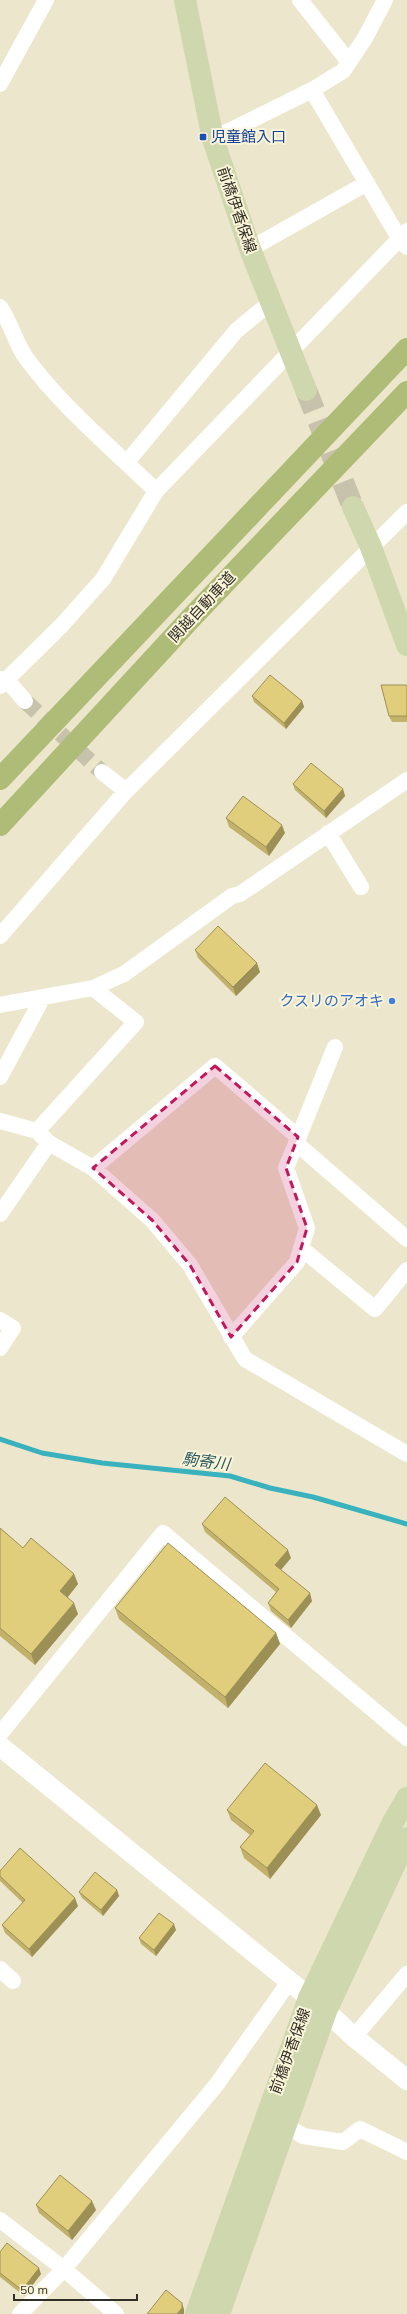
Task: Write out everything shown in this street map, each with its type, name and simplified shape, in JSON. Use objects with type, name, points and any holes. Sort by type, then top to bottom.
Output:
[{"type":"highway","name":"関越自動車道","points":[[0,779],[407,349]]},
{"type":"highway","name":"関越自動車道","points":[[0,824],[193,616],[407,392]]},
{"type":"main road","name":"前橋伊香保線","points":[[185,0],[213,139],[250,249],[306,390]]},
{"type":"main road","points":[[352,507],[371,547],[407,645]]},
{"type":"main road","name":"前橋伊香保線","points":[[196,2314],[309,1998],[393,1822],[407,1798]]},
{"type":"main road","name":"前橋伊香保線","points":[[219,2314],[326,2011],[407,1838]]},
{"type":"street","points":[[0,84],[46,0]]},
{"type":"street","points":[[300,0],[349,62]]},
{"type":"street","points":[[213,139],[312,90],[343,71],[385,0]]},
{"type":"street","points":[[25,701],[2,681],[61,626],[103,579],[156,491],[291,352],[404,239],[367,183],[312,90]]},
{"type":"street","points":[[250,249],[367,183]]},
{"type":"street","points":[[127,462],[236,331],[271,302]]},
{"type":"street","points":[[0,307],[20,349],[59,398],[156,491]]},
{"type":"street","points":[[0,936],[126,791],[407,512]]},
{"type":"street","points":[[102,772],[126,791]]},
{"type":"street","points":[[0,1005],[42,999],[93,988],[124,974],[232,896],[240,894],[407,780]]},
{"type":"street","points":[[328,833],[361,887]]},
{"type":"street","points":[[37,1131],[136,1022],[93,988]]},
{"type":"street","points":[[0,1077],[42,999]]},
{"type":"street","points":[[231,1337],[297,1262],[307,1228],[286,1168],[335,1047]]},
{"type":"street","points":[[93,1168],[215,1066],[407,1239]]},
{"type":"street","points":[[0,1121],[37,1131],[49,1143],[93,1168],[152,1220],[190,1265],[245,1360],[407,1454]]},
{"type":"street","points":[[0,1214],[49,1143]]},
{"type":"street","points":[[301,1248],[375,1308],[407,1270]]},
{"type":"street","points":[[0,1320],[13,1328],[0,1348]]},
{"type":"street","points":[[0,1734],[163,1533],[407,1738]]},
{"type":"street","points":[[0,1746],[326,2011],[354,2037],[407,2080]]},
{"type":"street","points":[[354,2037],[407,1974]]},
{"type":"street","points":[[20,2314],[64,2269],[217,2084],[289,1982]]},
{"type":"street","points":[[286,2125],[303,2136],[343,2142],[360,2129],[407,2152]]},
{"type":"street","points":[[0,2220],[64,2269],[116,2314]]},
{"type":"highlighted area","points":[[215,1066],[298,1137],[286,1168],[307,1228],[297,1262],[231,1337],[190,1265],[152,1220],[93,1168]]},
{"type":"building","points":[[270,675],[302,701],[284,723],[252,696]]},
{"type":"building","points":[[381,685],[407,686],[407,716],[389,716]]},
{"type":"building","points":[[311,763],[343,789],[324,811],[293,784]]},
{"type":"building","points":[[243,796],[282,825],[266,847],[226,818]]},
{"type":"building","points":[[218,926],[257,963],[233,987],[195,950]]},
{"type":"building","points":[[225,1497],[288,1550],[275,1565],[310,1593],[288,1620],[268,1603],[279,1589],[202,1524]]},
{"type":"building","points":[[0,1528],[23,1548],[31,1538],[74,1574],[60,1591],[74,1603],[31,1654],[0,1628]]},
{"type":"building","points":[[168,1543],[276,1633],[225,1697],[115,1608]]},
{"type":"building","points":[[265,1763],[317,1805],[267,1868],[240,1847],[254,1831],[227,1810]]},
{"type":"building","points":[[20,1848],[75,1898],[29,1949],[2,1925],[25,1900],[0,1876],[0,1871]]},
{"type":"building","points":[[95,1872],[117,1890],[101,1910],[79,1892]]},
{"type":"building","points":[[159,1913],[174,1924],[154,1950],[139,1938]]},
{"type":"building","points":[[60,2175],[92,2201],[68,2231],[36,2205]]},
{"type":"building","points":[[7,2243],[39,2268],[22,2290],[0,2273],[0,2252]]},
{"type":"building","points":[[166,2290],[182,2303],[182,2308],[177,2314],[147,2314]]},
{"type":"waterway","name":"駒寄川","points":[[0,1439],[42,1453],[102,1463],[230,1476],[270,1488],[313,1497],[407,1524]]},
{"type":"tunnel","points":[[306,390],[353,507]]},
{"type":"tunnel","points":[[25,701],[102,772]]},
{"type":"place","name":"児童館入口","points":[[203,137]]},
{"type":"place","name":"クスリのアオキ","points":[[392,1001]]}]
